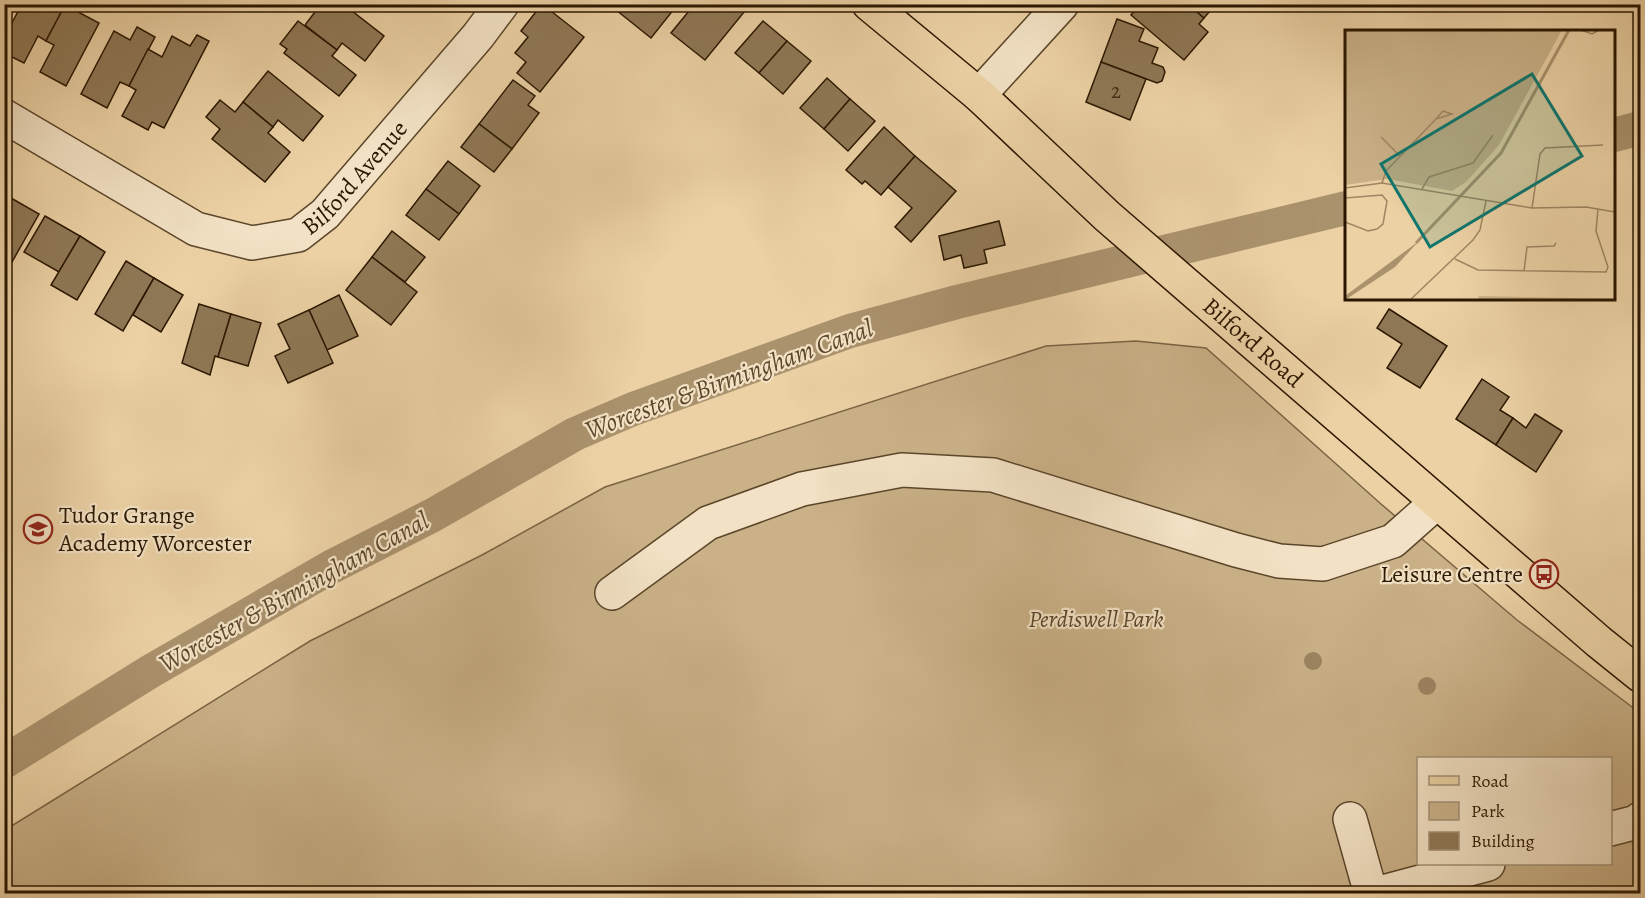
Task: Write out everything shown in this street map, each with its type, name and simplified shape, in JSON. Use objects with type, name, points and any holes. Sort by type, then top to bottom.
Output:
[{"type":"main road","name":"Bilford Road","points":[[869,4],[979,95],[1094,204],[1217,312],[1599,642],[1641,675]]},
{"type":"street","name":"Bilford Avenue","points":[[4,116],[196,229],[252,243],[298,235],[325,213],[478,36],[502,4]]},
{"type":"street","points":[[979,95],[1062,4]]},
{"type":"street","points":[[612,593],[708,523],[802,489],[902,470],[993,475],[1236,550],[1279,561],[1323,564],[1393,540],[1437,502]]},
{"type":"street","points":[[1350,819],[1371,894]]},
{"type":"street","points":[[1612,829],[1641,819]]},
{"type":"street","points":[[1376,894],[1449,884],[1486,865]]},
{"type":"green space","name":"Perdiswell Park","points":[[1136,341],[1206,348],[1381,504],[1517,620],[1640,713],[1640,893],[5,894],[5,830],[310,641],[482,555],[605,487],[1046,346]]},
{"type":"building","points":[[22,4],[65,5],[46,41],[38,36],[24,63],[4,53],[4,38]]},
{"type":"building","points":[[321,4],[343,4],[384,36],[365,61],[342,43],[337,50],[305,25]]},
{"type":"building","points":[[542,4],[584,37],[540,92],[517,73],[526,62],[515,53],[528,37],[521,31]]},
{"type":"building","points":[[621,4],[678,4],[651,38],[616,10]]},
{"type":"building","points":[[704,4],[749,6],[705,60],[671,33],[693,6],[699,11]]},
{"type":"building","points":[[1140,4],[1188,4],[1204,18],[1199,24],[1208,32],[1184,60],[1131,15]]},
{"type":"building","points":[[1188,4],[1216,4],[1204,18]]},
{"type":"building","points":[[65,5],[99,23],[66,86],[40,72],[54,45],[46,41]]},
{"type":"building","points":[[1117,19],[1144,29],[1139,41],[1158,48],[1152,63],[1163,67],[1165,72],[1162,81],[1157,83],[1101,62]]},
{"type":"building","points":[[298,21],[337,50],[332,56],[356,75],[339,96],[284,53],[287,49],[280,44]]},
{"type":"building","points":[[763,21],[787,41],[759,73],[735,53]]},
{"type":"building","points":[[137,27],[155,37],[129,86],[120,82],[107,108],[81,94],[114,31],[130,40]]},
{"type":"building","points":[[197,35],[209,41],[164,128],[152,122],[148,130],[122,116],[136,90],[129,86],[148,49],[162,57],[172,36],[190,46]]},
{"type":"building","points":[[787,41],[811,61],[783,94],[759,73]]},
{"type":"building","points":[[1101,62],[1146,79],[1130,120],[1086,102]]},
{"type":"building","points":[[268,71],[323,116],[303,141],[278,120],[273,127],[243,102]]},
{"type":"building","points":[[827,78],[850,99],[824,129],[800,108]]},
{"type":"building","points":[[513,80],[535,96],[528,105],[539,113],[512,149],[479,124]]},
{"type":"building","points":[[850,99],[875,121],[848,151],[824,129]]},
{"type":"building","points":[[220,100],[235,112],[243,102],[273,127],[268,133],[290,152],[265,182],[212,139],[220,129],[206,117]]},
{"type":"building","points":[[479,124],[512,149],[494,172],[461,147]]},
{"type":"building","points":[[884,127],[915,156],[881,195],[865,181],[862,184],[846,170]]},
{"type":"building","points":[[915,156],[956,191],[911,242],[895,227],[912,208],[888,187]]},
{"type":"building","points":[[448,161],[480,186],[459,214],[426,189]]},
{"type":"building","points":[[426,189],[459,214],[439,240],[406,215]]},
{"type":"building","points":[[4,194],[39,214],[12,262],[4,258]]},
{"type":"building","points":[[45,216],[80,236],[59,272],[24,252]]},
{"type":"building","points":[[999,221],[1005,245],[984,250],[987,263],[964,268],[961,255],[944,260],[939,236]]},
{"type":"building","points":[[392,231],[425,257],[405,282],[372,257]]},
{"type":"building","points":[[80,236],[105,252],[77,300],[51,285]]},
{"type":"building","points":[[372,257],[417,292],[391,325],[346,290]]},
{"type":"building","points":[[126,261],[154,278],[123,331],[95,314]]},
{"type":"building","points":[[154,278],[183,295],[161,332],[133,315]]},
{"type":"building","points":[[339,295],[358,336],[327,350],[309,310]]},
{"type":"building","points":[[199,304],[231,314],[210,375],[182,363]]},
{"type":"building","points":[[1389,309],[1447,346],[1420,388],[1387,368],[1402,344],[1377,328]]},
{"type":"building","points":[[309,310],[333,363],[288,383],[275,356],[290,349],[278,324]]},
{"type":"building","points":[[231,314],[261,323],[248,366],[218,357]]},
{"type":"building","points":[[1482,379],[1509,397],[1500,410],[1513,418],[1496,445],[1456,419]]},
{"type":"building","points":[[1535,414],[1562,431],[1536,472],[1496,445],[1513,418],[1526,428]]},
{"type":"waterway","points":[[1615,135],[1640,128]]},
{"type":"waterway","name":"Worcester & Birmingham Canal","points":[[4,762],[151,671],[331,567],[433,515],[575,434],[633,409],[850,331],[957,302],[1345,208]]},
{"type":"place","name":"Tudor Grange Academy Worcester","points":[[38,529]]},
{"type":"place","name":"Leisure Centre","points":[[1544,574]]}]
